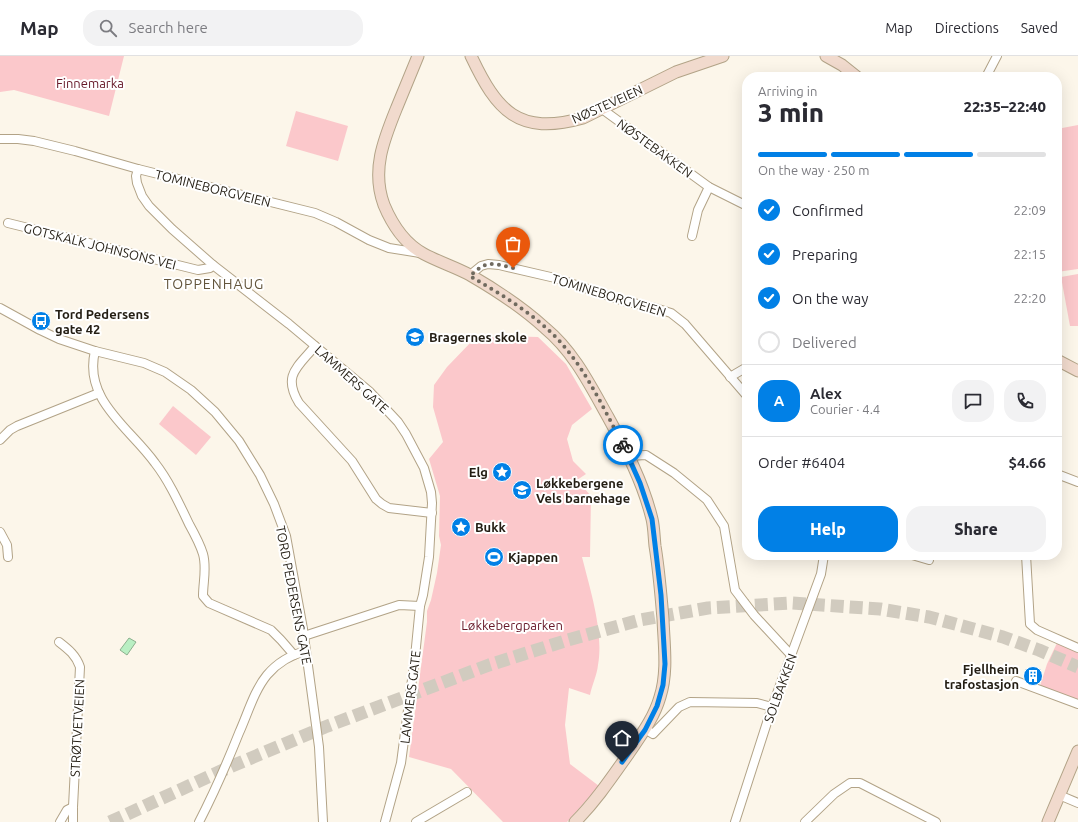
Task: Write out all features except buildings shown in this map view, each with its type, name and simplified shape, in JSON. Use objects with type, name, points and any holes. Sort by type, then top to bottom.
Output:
[{"type":"main road","points":[[418,56],[384,140],[380,157],[378,178],[383,202],[393,223],[401,235],[422,253],[496,290],[526,312],[563,344],[585,376],[629,456],[652,519],[659,570],[664,645],[664,675],[661,695],[645,730],[592,805],[575,822]]},
{"type":"main road","name":"NØSTEVEIEN","points":[[471,56],[486,86],[499,103],[512,114],[526,121],[543,124],[568,122],[583,118],[676,72],[723,56]]},
{"type":"main road","points":[[826,56],[851,72]]},
{"type":"main road","points":[[1062,363],[1078,372]]},
{"type":"main road","points":[[1048,822],[1078,751]]},
{"type":"street","points":[[989,72],[997,56]]},
{"type":"street","name":"NØSTEBAKKEN","points":[[602,109],[709,187],[742,204]]},
{"type":"street","name":"TOMINEBORGVEIEN","points":[[0,139],[34,141],[138,169],[315,213],[336,222],[369,240],[389,248],[422,253]]},
{"type":"street","name":"LAMMERS GATE","points":[[138,169],[136,183],[149,206],[172,229],[213,265],[289,324],[369,391],[398,422],[421,462],[431,492],[432,513],[425,586],[420,606],[417,641],[401,763],[385,822]]},
{"type":"street","points":[[692,236],[698,210],[709,187]]},
{"type":"street","name":"GOTSKALK JOHNSONS VEI","points":[[8,223],[198,270],[210,268],[213,265]]},
{"type":"street","name":"TOMINEBORGVEIEN","points":[[470,276],[481,266],[488,264],[500,265],[555,278],[624,301],[654,308],[671,314],[685,324],[730,377]]},
{"type":"street","name":"TORD PEDERSENS GATE","points":[[0,308],[59,338],[95,351],[144,363],[165,372],[191,390],[210,407],[239,441],[260,475],[274,504],[286,536],[306,651],[318,747],[323,822]]},
{"type":"street","points":[[315,346],[291,377],[291,386],[299,403],[352,461],[376,499],[382,504],[389,508],[432,513]]},
{"type":"street","points":[[95,351],[93,370],[94,382],[99,393],[114,416],[155,462],[177,498],[203,554],[205,568],[203,596],[209,603],[271,630],[294,654]]},
{"type":"street","points":[[742,370],[730,377],[742,390]]},
{"type":"street","points":[[0,440],[4,435],[17,426],[99,393]]},
{"type":"street","points":[[629,456],[646,455],[674,474],[707,500],[724,526],[735,590],[754,615],[792,655]]},
{"type":"street","points":[[1062,476],[1078,482]]},
{"type":"street","points":[[0,532],[7,545],[8,557]]},
{"type":"street","name":"SOLBAKKEN","points":[[735,822],[772,707],[821,574],[823,560]]},
{"type":"street","points":[[1026,560],[1030,624],[1037,630],[1078,648]]},
{"type":"street","points":[[304,636],[399,605],[420,606]]},
{"type":"street","name":"STRØTVETVEIEN","points":[[59,642],[73,654],[78,660],[80,667],[73,822]]},
{"type":"street","points":[[198,822],[216,790],[257,691],[267,675],[283,660],[294,654],[306,651]]},
{"type":"street","points":[[1016,681],[1078,704]]},
{"type":"street","points":[[645,730],[653,734],[679,708],[690,702],[758,703],[772,707]]},
{"type":"street","points":[[805,822],[834,794],[850,783],[860,783],[936,822]]},
{"type":"street","points":[[416,822],[467,792]]},
{"type":"street","points":[[1059,795],[1078,803]]},
{"type":"street","points":[[60,822],[67,810],[73,807]]},
{"type":"green space","name":"Finnemarka","points":[[0,56],[124,56],[109,116],[14,90],[0,92]]},
{"type":"green space","points":[[296,111],[348,126],[338,161],[286,146]]},
{"type":"green space","points":[[1078,125],[1078,269],[1062,271],[1062,128]]},
{"type":"green space","points":[[1078,274],[1078,326],[1070,326],[1062,277]]},
{"type":"green space","name":"Løkkebergparken","points":[[500,336],[538,337],[566,364],[592,409],[572,425],[567,439],[573,461],[586,474],[577,480],[591,496],[590,557],[582,557],[598,625],[599,652],[597,669],[590,695],[569,688],[565,725],[570,764],[599,786],[567,822],[503,822],[451,769],[409,757],[427,622],[427,611],[437,573],[441,545],[439,536],[440,496],[429,459],[443,442],[433,407],[434,385],[447,367],[473,340]]},
{"type":"green space","points":[[173,406],[211,437],[196,455],[159,424]]},
{"type":"green space","points":[[1057,643],[1078,652],[1078,700],[1040,686],[1047,664]]},
{"type":"shaded area","points":[[129,638],[136,642],[127,655],[120,650]]},
{"type":"tunnel","points":[[110,822],[232,766],[325,727],[489,665],[568,640],[640,620],[708,608],[792,603],[880,609],[929,617],[1003,637],[1039,650],[1078,667]]},
{"type":"way so far","points":[[513,268],[488,264],[481,266],[470,276],[496,290],[522,309],[563,344],[585,376],[623,445]]},
{"type":"place","name":"Tord Pedersens gate 42","points":[[41,321]]},
{"type":"place","name":"Bragernes skole","points":[[415,337]]},
{"type":"place","name":"Elg","points":[[502,472]]},
{"type":"place","name":"Løkkebergene Vels barnehage","points":[[522,490]]},
{"type":"place","name":"Bukk","points":[[461,527]]},
{"type":"place","name":"Kjappen","points":[[494,557]]},
{"type":"place","name":"Fjellheim trafostasjon","points":[[1033,676]]},
{"type":"district","name":"TOPPENHAUG","points":[[214,284]]},
{"type":"route","points":[[622,762],[645,730],[657,706],[663,685],[665,664],[659,570],[652,519],[640,483],[623,445]]}]
